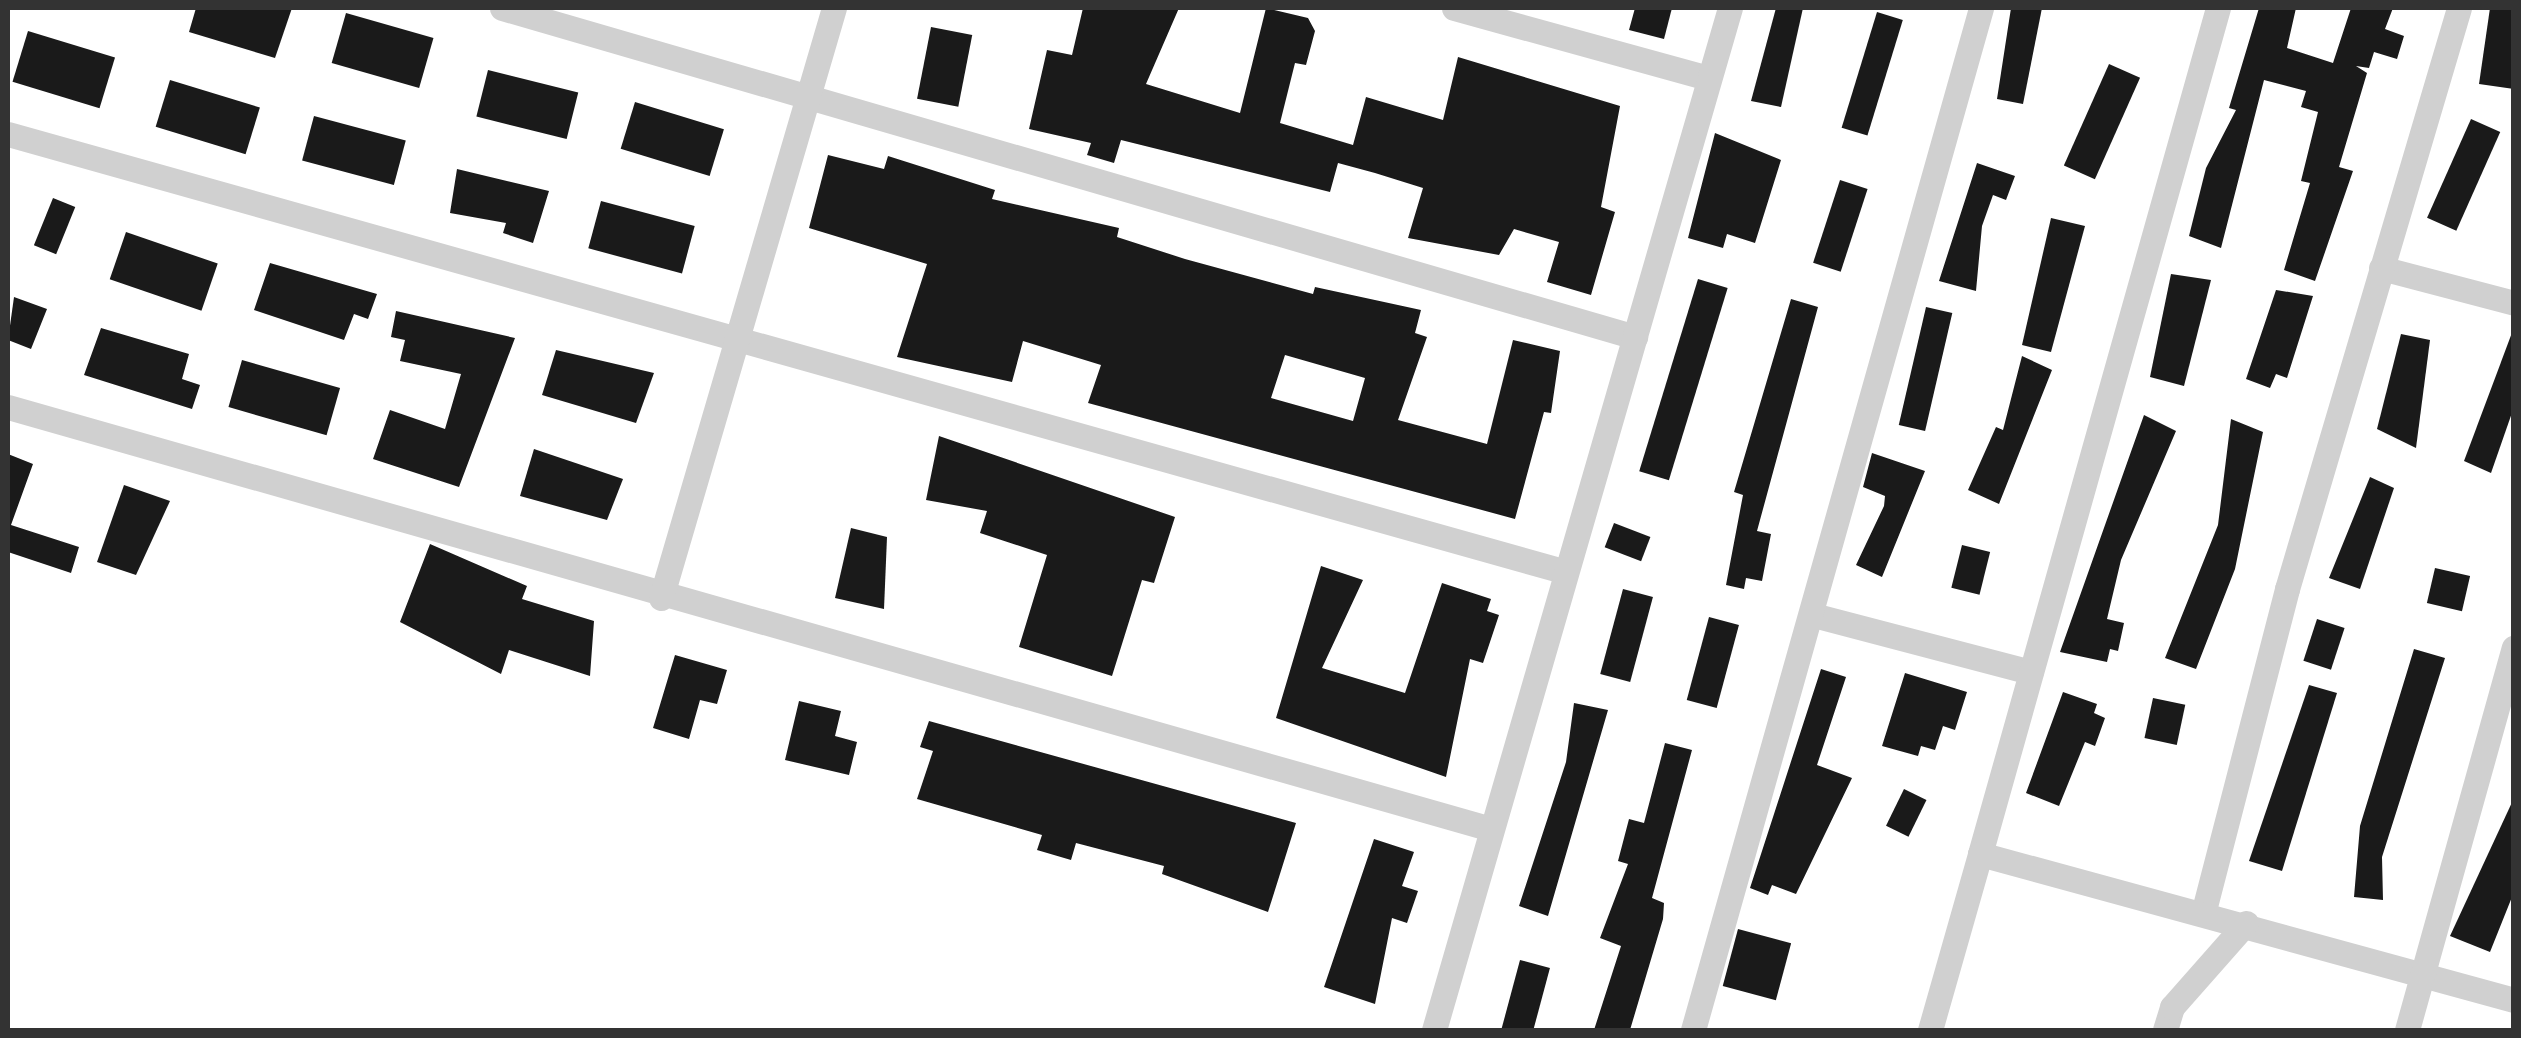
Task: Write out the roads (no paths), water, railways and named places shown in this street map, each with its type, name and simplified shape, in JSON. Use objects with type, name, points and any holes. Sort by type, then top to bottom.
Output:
[{"type":"street","points":[[502,8],[1635,336]]},
{"type":"street","points":[[662,598],[736,332],[834,8]]},
{"type":"street","points":[[1454,8],[1709,78]]},
{"type":"street","points":[[1434,1030],[1730,8]]},
{"type":"street","points":[[1693,1030],[1817,616],[1981,8]]},
{"type":"street","points":[[1930,1030],[2218,8]]},
{"type":"street","points":[[2204,910],[2381,268],[2458,8]]},
{"type":"street","points":[[8,134],[736,332],[1566,572]]},
{"type":"street","points":[[2381,268],[2514,302]]},
{"type":"street","points":[[8,407],[662,598],[1491,829]]},
{"type":"street","points":[[1817,616],[2031,672]]},
{"type":"street","points":[[2407,1030],[2514,648]]},
{"type":"street","points":[[1980,854],[2204,910],[2514,1000]]},
{"type":"street","points":[[2165,1030],[2172,1007],[2246,922]]}]
